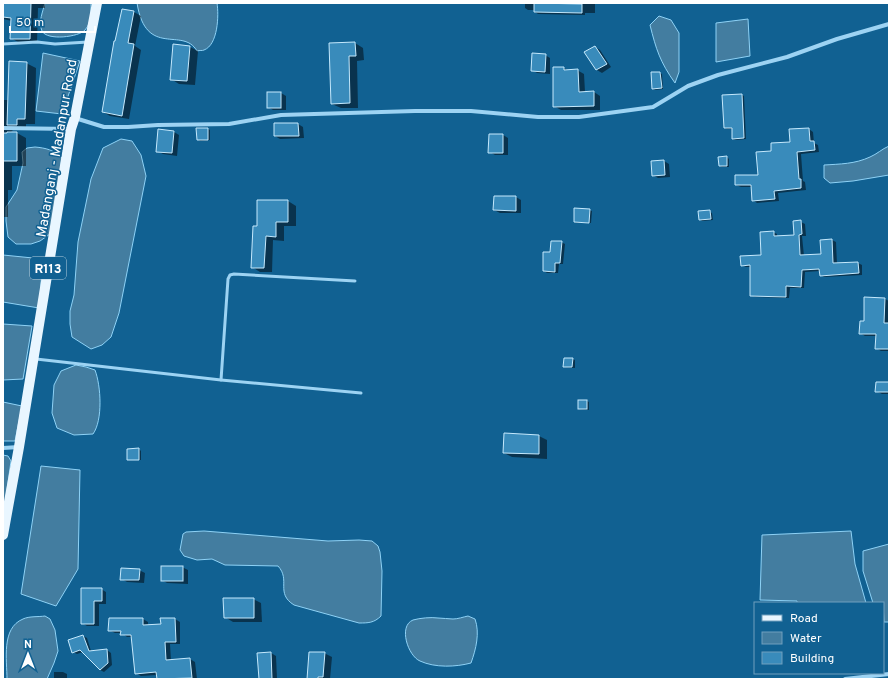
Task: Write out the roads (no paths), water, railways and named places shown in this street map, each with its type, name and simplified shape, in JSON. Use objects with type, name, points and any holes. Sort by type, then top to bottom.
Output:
[{"type":"main road","name":"Madanganj - Madanpur Road","points":[[3,535],[34,358],[71,130],[75,117],[97,3]]},
{"type":"street","points":[[75,117],[104,127],[229,124],[281,115],[415,111],[471,111],[538,117],[579,117],[653,107],[688,86],[718,75],[788,57],[837,39],[889,24]]},
{"type":"street","points":[[3,128],[71,130]]},
{"type":"street","points":[[3,448],[19,447]]},
{"type":"street","points":[[845,679],[889,674]]},
{"type":"lane","points":[[3,44],[37,42],[55,44],[90,42]]},
{"type":"lane","points":[[221,380],[228,279],[230,275],[355,281]]},
{"type":"lane","points":[[34,358],[221,380],[361,393]]},
{"type":"water","points":[[45,3],[91,3],[91,17],[89,24],[85,30],[76,35],[56,37],[45,34],[42,31],[40,24]]},
{"type":"water","points":[[137,3],[217,3],[218,15],[215,36],[209,47],[204,50],[197,51],[191,44],[183,41],[165,39],[156,36],[148,31],[142,20]]},
{"type":"water","points":[[659,16],[671,20],[679,33],[679,72],[675,83],[659,55],[650,25]]},
{"type":"water","points":[[748,19],[750,56],[716,62],[716,23]]},
{"type":"water","points":[[43,53],[80,61],[62,114],[36,111]]},
{"type":"water","points":[[121,139],[132,141],[141,155],[146,176],[119,313],[111,337],[102,345],[91,349],[72,337],[70,324],[70,311],[74,295],[78,242],[91,179],[103,148]]},
{"type":"water","points":[[889,146],[889,175],[830,183],[824,178],[824,165],[859,161],[873,156]]},
{"type":"water","points":[[35,147],[50,150],[62,158],[50,234],[40,241],[31,244],[16,244],[8,237],[6,207],[17,190],[23,163],[22,152],[27,148]]},
{"type":"water","points":[[3,255],[43,259],[39,308],[3,302]]},
{"type":"water","points":[[3,324],[32,326],[23,379],[3,380]]},
{"type":"water","points":[[76,365],[95,370],[99,385],[100,412],[93,434],[74,435],[57,428],[52,413],[54,385],[61,371]]},
{"type":"water","points":[[3,402],[22,406],[15,441],[3,441]]},
{"type":"water","points":[[3,455],[8,456],[11,461],[3,518]]},
{"type":"water","points":[[41,466],[80,470],[78,569],[56,606],[21,594]]},
{"type":"water","points":[[204,531],[328,541],[372,541],[378,546],[380,552],[382,571],[381,616],[371,622],[359,623],[294,605],[285,596],[282,571],[278,566],[225,565],[212,559],[197,560],[184,556],[180,550],[183,534],[186,532]]},
{"type":"water","points":[[851,531],[855,564],[866,602],[797,602],[760,600],[762,535]]},
{"type":"water","points":[[889,544],[889,622],[884,622],[884,602],[873,602],[863,571],[863,551]]},
{"type":"water","points":[[45,616],[50,619],[55,630],[58,651],[47,679],[7,679],[6,654],[8,637],[11,630],[16,623],[25,618]]},
{"type":"water","points":[[468,616],[475,619],[477,630],[476,647],[471,663],[452,666],[432,665],[420,661],[412,653],[406,641],[405,634],[406,628],[413,620],[429,618],[455,619]]}]
